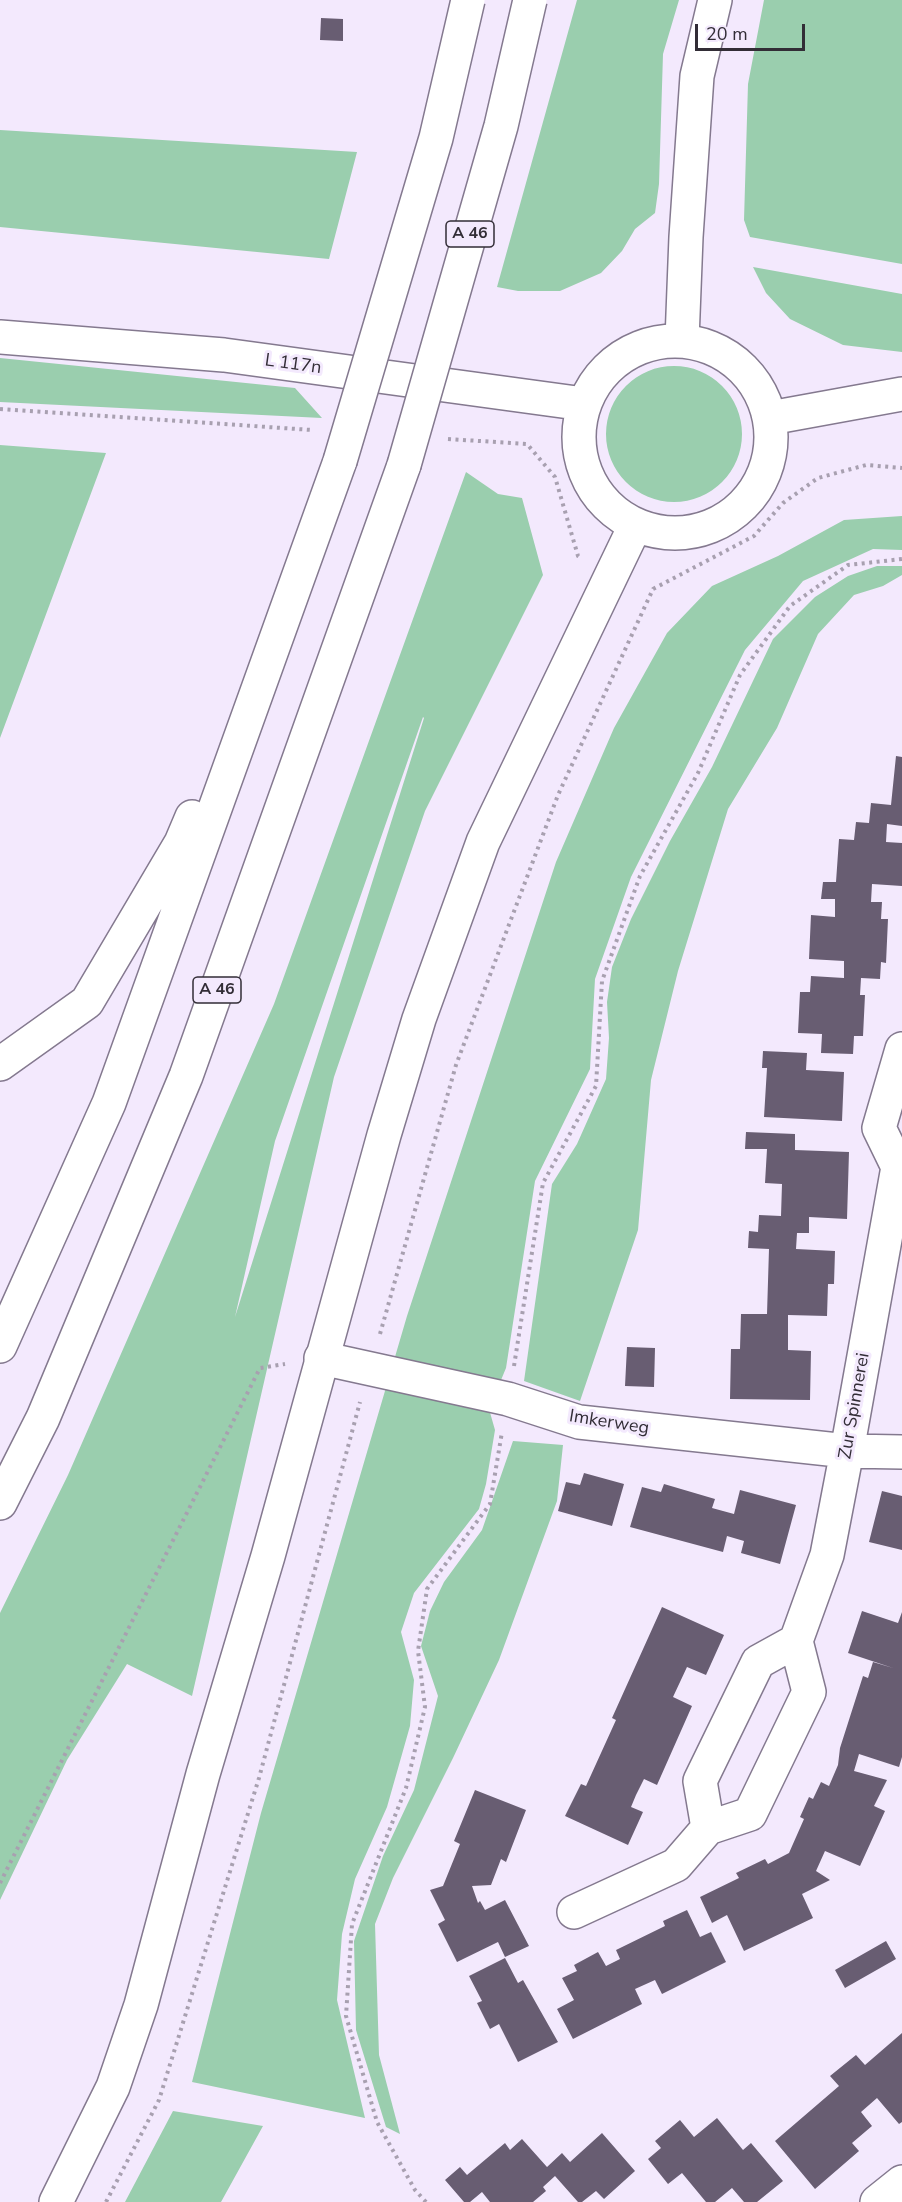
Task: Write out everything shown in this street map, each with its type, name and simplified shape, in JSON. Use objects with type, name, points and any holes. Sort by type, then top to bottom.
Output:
[{"type":"main road","points":[[0,1346],[109,1103],[339,461],[436,138],[468,0]]},
{"type":"main road","name":"A 46","points":[[0,1503],[43,1418],[186,1076],[404,465],[501,126],[530,0]]},
{"type":"main road","points":[[682,340],[686,237],[698,76],[715,0]]},
{"type":"main road","name":"L 117n","points":[[0,338],[224,355],[584,404]]},
{"type":"main road","points":[[682,340],[712,347],[739,364],[759,389],[770,418],[771,448],[763,477],[747,503],[723,521],[694,532],[664,534],[635,526],[611,510],[592,488],[581,461],[578,433],[584,404],[599,377],[622,356],[651,343],[682,340]]},
{"type":"main road","points":[[770,418],[902,394]]},
{"type":"main road","points":[[0,1064],[87,1002],[181,843],[339,461]]},
{"type":"main road","points":[[56,2202],[113,2086],[141,2005],[321,1358],[419,1019],[483,842],[635,526]]},
{"type":"main road","name":"Zur Spinnerei","points":[[796,1641],[827,1555],[900,1165],[879,1128],[902,1049]]},
{"type":"main road","name":"Imkerweg","points":[[321,1358],[508,1399],[579,1422],[847,1451],[902,1452]]},
{"type":"main road","points":[[574,1912],[676,1865],[708,1828],[750,1814],[809,1692],[796,1641],[758,1662],[700,1781],[708,1828]]},
{"type":"main road","points":[[877,2202],[902,2182]]},
{"type":"path","points":[[0,409],[322,431]]},
{"type":"path","points":[[437,438],[526,444],[555,477],[578,556],[612,575],[653,589]]},
{"type":"path","points":[[106,2202],[159,2100],[259,1778],[370,1369],[456,1065],[558,795],[653,589],[754,536],[783,503],[818,478],[866,465],[902,468]]},
{"type":"path","points":[[426,2202],[414,2190],[377,2122],[346,2016],[352,1924],[406,1788],[425,1707],[418,1651],[428,1589],[490,1504],[543,1183],[596,1086],[603,981],[640,876],[698,773],[740,675],[790,606],[848,565],[902,559]]},
{"type":"path","points":[[0,1883],[260,1368],[321,1358]]},
{"type":"green space","points":[[577,0],[679,0],[663,54],[659,184],[655,213],[635,229],[622,251],[601,273],[560,291],[518,291],[497,287]]},
{"type":"green space","points":[[764,0],[902,0],[902,264],[750,237],[744,220],[748,84]]},
{"type":"green space","points":[[0,130],[357,152],[329,259],[0,227]]},
{"type":"green space","points":[[753,267],[902,294],[902,352],[843,345],[790,319],[766,293]]},
{"type":"green space","points":[[0,358],[295,388],[322,418],[0,402]]},
{"type":"green space","points":[[674,366],[700,371],[712,377],[722,386],[731,396],[737,408],[742,434],[737,460],[731,472],[722,482],[712,491],[700,497],[674,502],[648,497],[636,491],[626,482],[617,472],[611,460],[606,434],[611,408],[617,396],[626,386],[636,377],[648,371]]},
{"type":"green space","points":[[0,445],[106,453],[0,738]]},
{"type":"green space","points":[[466,472],[498,494],[522,498],[543,575],[425,811],[334,1077],[192,1696],[127,1664],[67,1760],[0,1900],[0,1613],[68,1475],[274,1004]],"holes":[[[424,718],[235,1317],[275,1141]]]},
{"type":"green space","points":[[902,516],[902,550],[873,549],[803,581],[745,650],[631,877],[595,979],[590,1069],[535,1181],[506,1368],[489,1409],[495,1430],[486,1484],[479,1509],[414,1593],[401,1632],[414,1680],[410,1726],[387,1807],[355,1879],[342,1934],[337,2000],[365,2118],[192,2082],[261,1813],[407,1316],[556,862],[614,728],[667,633],[712,586],[778,556],[844,520]]},
{"type":"green space","points":[[877,566],[902,566],[902,575],[883,586],[854,595],[818,634],[777,728],[728,809],[678,971],[651,1080],[638,1230],[580,1401],[524,1381],[552,1184],[577,1144],[606,1079],[609,1038],[607,1002],[612,967],[631,919],[670,841],[712,767],[773,639],[815,597],[848,576]]},
{"type":"green space","points":[[513,1441],[563,1445],[557,1501],[499,1660],[393,1878],[375,1924],[379,2055],[400,2134],[386,2127],[356,2030],[354,1941],[383,1856],[414,1790],[438,1696],[421,1646],[430,1611],[444,1582],[482,1530]]},
{"type":"green space","points":[[173,2111],[263,2126],[221,2202],[125,2202]]},
{"type":"building","points":[[321,18],[343,19],[343,41],[320,40]]},
{"type":"building","points":[[896,756],[902,757],[902,826],[887,824],[886,842],[902,843],[902,886],[872,884],[871,902],[882,902],[881,919],[888,919],[886,963],[881,962],[880,979],[861,978],[860,995],[865,995],[863,1036],[854,1036],[853,1054],[821,1053],[822,1034],[798,1033],[800,992],[810,992],[811,976],[844,978],[844,961],[809,959],[811,915],[835,917],[835,899],[821,899],[823,882],[836,882],[839,839],[854,840],[856,822],[869,823],[871,803],[891,805]]},
{"type":"building","points":[[763,1051],[807,1053],[806,1070],[844,1072],[842,1121],[764,1117],[767,1068],[762,1068]]},
{"type":"building","points":[[746,1132],[795,1134],[795,1150],[849,1152],[847,1219],[809,1217],[809,1233],[797,1233],[796,1249],[835,1251],[834,1284],[828,1284],[827,1316],[788,1315],[788,1350],[811,1351],[810,1400],[730,1399],[731,1349],[740,1349],[741,1314],[767,1314],[769,1249],[748,1248],[749,1231],[758,1232],[759,1215],[781,1216],[782,1184],[765,1183],[767,1149],[745,1149]]},
{"type":"building","points":[[627,1347],[655,1348],[654,1387],[625,1386]]},
{"type":"building","points":[[584,1473],[624,1484],[612,1526],[558,1511],[566,1482],[580,1485]]},
{"type":"building","points":[[664,1484],[715,1499],[712,1508],[734,1514],[740,1490],[796,1505],[780,1564],[741,1553],[744,1541],[727,1536],[723,1552],[630,1527],[642,1487],[661,1492]]},
{"type":"building","points":[[882,1491],[902,1496],[902,1550],[869,1542]]},
{"type":"building","points":[[662,1607],[724,1635],[706,1675],[687,1667],[673,1697],[692,1706],[657,1785],[644,1779],[636,1795],[631,1807],[643,1812],[628,1845],[565,1816],[581,1784],[586,1786],[616,1720],[612,1718]]},
{"type":"building","points":[[862,1611],[898,1623],[902,1612],[902,1757],[899,1767],[859,1754],[854,1771],[887,1780],[874,1806],[885,1811],[860,1866],[825,1851],[816,1871],[830,1880],[802,1894],[813,1918],[744,1951],[727,1915],[712,1923],[700,1897],[739,1878],[736,1873],[765,1859],[768,1864],[789,1853],[804,1819],[800,1817],[809,1797],[813,1799],[821,1782],[829,1786],[838,1765],[840,1748],[863,1676],[868,1678],[873,1662],[893,1668],[848,1653]]},
{"type":"building","points":[[475,1790],[526,1810],[506,1862],[501,1859],[491,1885],[472,1886],[478,1903],[480,1901],[485,1910],[505,1900],[529,1946],[505,1957],[498,1942],[457,1962],[438,1924],[445,1920],[430,1890],[443,1886],[460,1844],[454,1841]]},
{"type":"building","points":[[687,1910],[700,1937],[711,1932],[726,1962],[662,1994],[655,1980],[635,1989],[642,2004],[573,2039],[557,2009],[574,2000],[562,1978],[577,1971],[574,1965],[598,1952],[606,1966],[620,1959],[616,1950],[665,1926],[663,1921]]},
{"type":"building","points":[[886,1941],[896,1959],[845,1988],[835,1970]]},
{"type":"building","points":[[505,1958],[518,1983],[523,1980],[558,2042],[518,2062],[499,2024],[490,2029],[477,2003],[482,2001],[469,1976]]},
{"type":"building","points":[[902,2033],[902,2122],[899,2124],[877,2098],[861,2112],[872,2126],[852,2143],[859,2151],[815,2189],[775,2141],[839,2086],[830,2076],[856,2055],[865,2065]]},
{"type":"building","points":[[717,2118],[743,2150],[751,2143],[783,2181],[757,2202],[744,2202],[732,2188],[715,2202],[706,2202],[682,2173],[668,2184],[648,2159],[661,2148],[655,2141],[680,2120],[694,2137]]},
{"type":"building","points":[[602,2133],[635,2171],[604,2199],[596,2191],[582,2202],[578,2202],[555,2176],[543,2187],[546,2191],[533,2202],[490,2202],[482,2192],[470,2202],[464,2202],[445,2180],[460,2167],[467,2175],[505,2143],[510,2150],[522,2139],[547,2167],[562,2153],[570,2162]]}]
